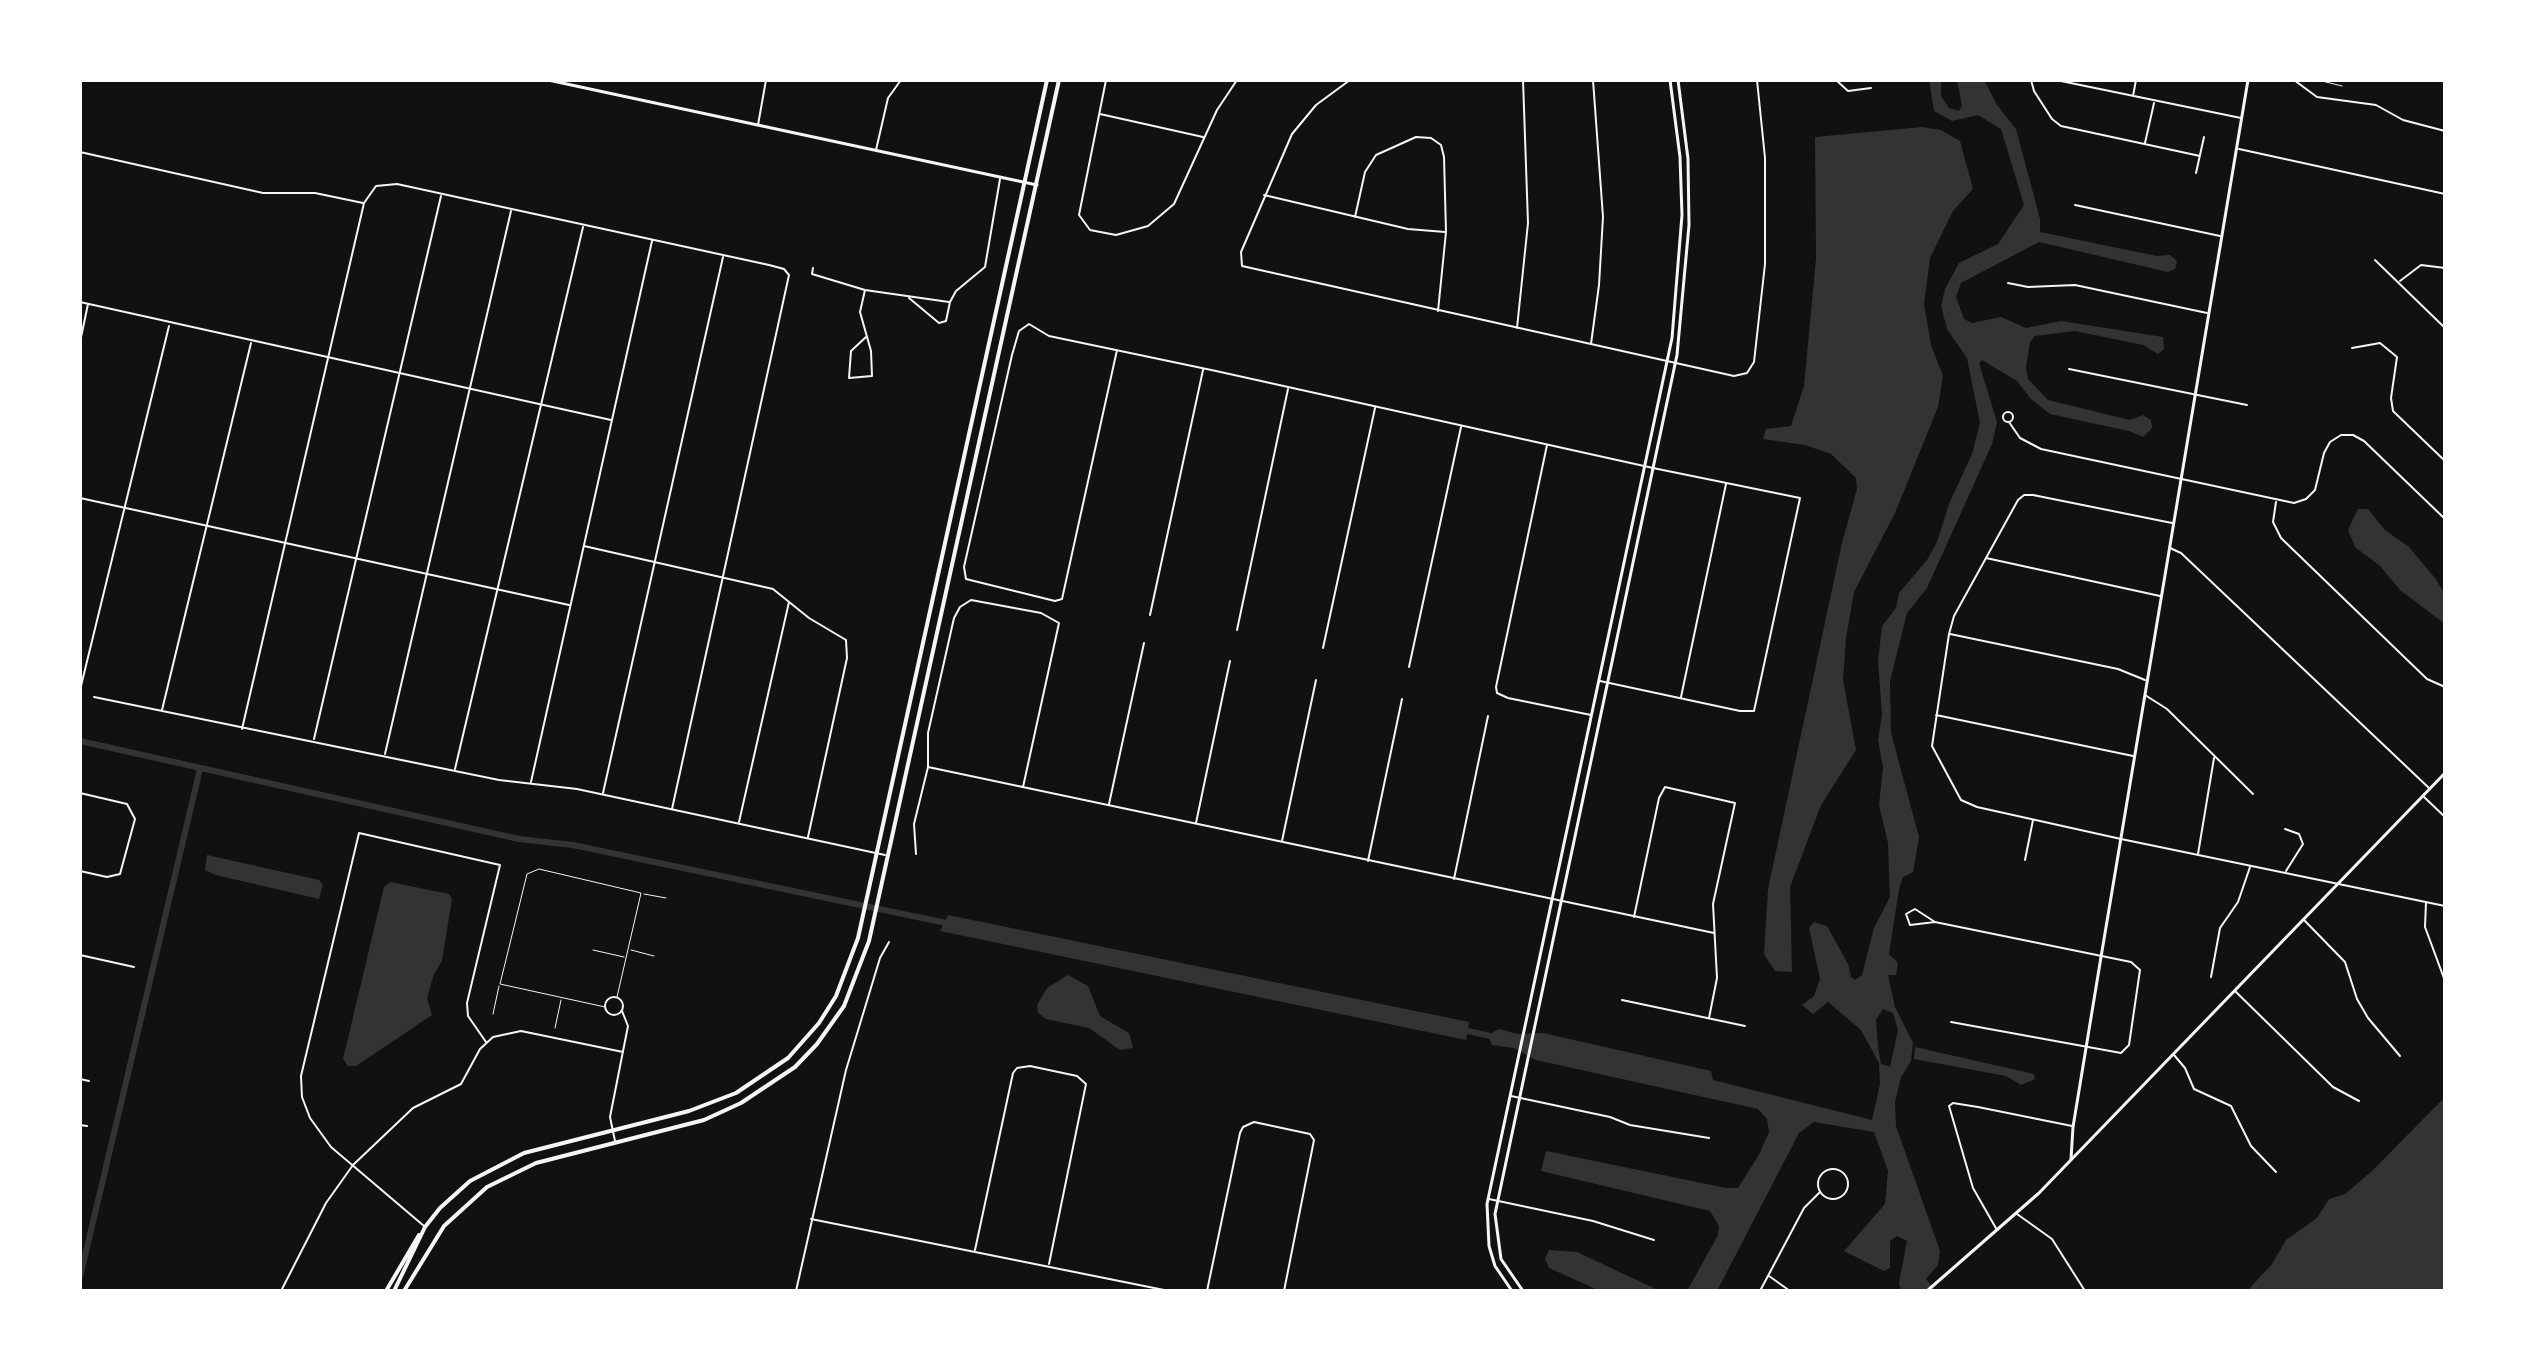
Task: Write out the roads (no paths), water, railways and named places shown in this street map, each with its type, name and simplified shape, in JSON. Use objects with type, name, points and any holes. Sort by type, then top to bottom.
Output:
[{"type":"main road","points":[[386,1291],[425,1227],[462,1188],[506,1161],[722,1100],[776,1068],[809,1035],[836,996],[854,953],[863,917],[1047,80]]},
{"type":"main road","points":[[404,1291],[437,1234],[478,1193],[536,1163],[704,1120],[755,1096],[795,1067],[844,1006],[863,963],[874,921],[1059,80]]},
{"type":"main road","points":[[394,1291],[425,1227]]},
{"type":"street","points":[[548,80],[1037,185]]},
{"type":"street","points":[[758,125],[766,80]]},
{"type":"street","points":[[876,151],[888,98],[901,80]]},
{"type":"street","points":[[1106,80],[1079,208],[1081,221],[1096,231],[1116,235],[1135,232],[1165,214],[1182,192],[1204,137],[1237,80]]},
{"type":"street","points":[[1350,80],[1329,94],[1296,127],[1263,195],[1239,258],[1242,266],[1734,376],[1749,371],[1758,335],[1767,226],[1765,158],[1757,80]]},
{"type":"street","points":[[1517,329],[1528,223],[1523,80]]},
{"type":"street","points":[[1591,346],[1603,217],[1593,80]]},
{"type":"street","points":[[1519,1286],[1512,1291],[1495,1266],[1489,1246],[1489,1199],[1667,362],[1679,275],[1682,215],[1679,144],[1670,80]]},
{"type":"street","points":[[1523,1291],[1499,1253],[1494,1228],[1497,1200],[1675,364],[1686,286],[1689,225],[1688,159],[1678,80]]},
{"type":"street","points":[[1836,80],[1852,92],[1871,88]]},
{"type":"street","points":[[2031,80],[2034,91],[2056,123],[2200,156]]},
{"type":"street","points":[[2056,80],[2241,118]]},
{"type":"street","points":[[2133,97],[2136,80]]},
{"type":"street","points":[[2071,1159],[2073,1127],[2248,80]]},
{"type":"street","points":[[2294,80],[2317,97],[2376,105],[2412,124],[2445,131]]},
{"type":"street","points":[[2145,144],[2154,101]]},
{"type":"street","points":[[1099,114],[1204,137]]},
{"type":"street","points":[[1355,217],[1371,161],[1399,142],[1424,137],[1436,141],[1443,151],[1446,232],[1438,312]]},
{"type":"street","points":[[2196,173],[2204,137]]},
{"type":"street","points":[[2236,148],[2445,194]]},
{"type":"street","points":[[80,152],[263,193],[315,193],[364,203]]},
{"type":"street","points":[[909,298],[939,323],[946,321],[950,302],[961,286],[977,277],[985,267],[1000,178]]},
{"type":"street","points":[[242,729],[364,203],[370,191],[383,184],[652,239],[781,268],[788,273],[787,294],[672,809]]},
{"type":"street","points":[[314,740],[441,195]]},
{"type":"street","points":[[1263,195],[1408,229],[1446,232]]},
{"type":"street","points":[[2075,205],[2221,236]]},
{"type":"street","points":[[385,755],[511,209]]},
{"type":"street","points":[[455,771],[583,224]]},
{"type":"street","points":[[530,783],[652,239]]},
{"type":"street","points":[[603,794],[724,255]]},
{"type":"street","points":[[2375,260],[2445,328]]},
{"type":"street","points":[[2399,283],[2421,265],[2445,268]]},
{"type":"street","points":[[813,268],[812,274],[865,290],[950,302]]},
{"type":"street","points":[[2008,283],[2028,287],[2075,285],[2208,313]]},
{"type":"street","points":[[865,290],[860,312],[866,337],[872,376],[849,378],[851,351],[866,337]]},
{"type":"street","points":[[80,302],[612,421]]},
{"type":"street","points":[[80,342],[88,304]]},
{"type":"street","points":[[80,690],[169,323]]},
{"type":"street","points":[[1117,350],[1062,599],[1055,601],[971,583],[966,579],[964,567],[1015,344],[1019,331],[1029,324],[1049,336],[1117,350],[1375,406],[1653,468],[1800,498],[1754,711],[1600,681]]},
{"type":"street","points":[[161,711],[251,342]]},
{"type":"street","points":[[2352,348],[2380,343],[2397,357],[2391,398],[2393,411],[2445,461]]},
{"type":"street","points":[[1150,615],[1203,369]]},
{"type":"street","points":[[2069,369],[2247,405]]},
{"type":"street","points":[[1237,630],[1289,388]]},
{"type":"street","points":[[1323,648],[1375,406]]},
{"type":"street","points":[[2009,422],[2020,438],[2041,449],[2294,503],[2311,495],[2326,447],[2335,438],[2347,435],[2364,441],[2445,519]]},
{"type":"street","points":[[1409,667],[1461,425]]},
{"type":"street","points":[[1547,444],[1496,687],[1497,693],[1508,698],[1592,715]]},
{"type":"street","points":[[1680,698],[1727,483]]},
{"type":"street","points":[[2173,524],[2024,495],[1954,616],[1949,634],[1932,746],[1965,804],[2445,906]]},
{"type":"street","points":[[80,498],[570,605]]},
{"type":"street","points":[[2276,500],[2273,522],[2281,538],[2427,679],[2445,687]]},
{"type":"street","points":[[583,545],[724,575],[773,589],[809,618],[845,638],[847,658],[807,838]]},
{"type":"street","points":[[2169,547],[2181,553],[2430,789]]},
{"type":"street","points":[[1986,558],[2161,596]]},
{"type":"street","points":[[739,824],[789,600]]},
{"type":"street","points":[[916,854],[914,824],[928,767],[928,733],[954,618],[960,607],[971,600],[1041,613],[1059,623],[1023,787]]},
{"type":"street","points":[[1949,634],[2118,669],[2147,680]]},
{"type":"street","points":[[1109,805],[1144,643]]},
{"type":"street","points":[[1196,824],[1230,661]]},
{"type":"street","points":[[1282,842],[1316,680]]},
{"type":"street","points":[[2144,695],[2156,700],[2253,794]]},
{"type":"street","points":[[94,697],[455,771],[603,794],[888,855]]},
{"type":"street","points":[[1367,862],[1402,699]]},
{"type":"street","points":[[1936,715],[2134,756]]},
{"type":"street","points":[[1453,880],[1488,716]]},
{"type":"street","points":[[2198,855],[2215,756]]},
{"type":"street","points":[[928,767],[1560,903],[1714,933]]},
{"type":"street","points":[[1927,1291],[2017,1214],[2445,773]]},
{"type":"street","points":[[1634,918],[1661,792],[1670,787],[1732,801],[1736,806],[1713,904],[1717,978],[1709,1018]]},
{"type":"street","points":[[80,793],[132,808],[135,819],[131,843],[120,874],[107,877],[80,871]]},
{"type":"street","points":[[2423,796],[2445,817]]},
{"type":"street","points":[[2025,860],[2034,819]]},
{"type":"street","points":[[2285,829],[2299,834],[2303,844],[2285,873]]},
{"type":"street","points":[[425,1227],[331,1147],[310,1118],[302,1097],[301,1076],[359,833],[500,865],[467,1003],[468,1016],[486,1042]]},
{"type":"street","points":[[2211,977],[2220,928],[2238,902],[2250,866]]},
{"type":"street","points":[[2426,902],[2425,927],[2445,981]]},
{"type":"street","points":[[1935,922],[1915,909],[1906,914],[1910,925],[1935,922],[2131,962],[2140,970],[2126,1050],[2115,1055],[1951,1022]]},
{"type":"street","points":[[2303,920],[2345,962],[2357,999],[2368,1018],[2400,1056]]},
{"type":"street","points":[[796,1291],[846,1070],[880,958],[889,942]]},
{"type":"street","points":[[80,955],[134,967]]},
{"type":"street","points":[[2234,991],[2333,1087],[2359,1101]]},
{"type":"street","points":[[615,1142],[610,1117],[628,1026],[622,1011],[623,1003],[617,997],[608,998],[605,1007],[610,1014],[622,1011]]},
{"type":"street","points":[[1622,1000],[1745,1026]]},
{"type":"street","points":[[281,1291],[326,1203],[353,1165],[413,1108],[461,1084],[486,1042],[502,1034],[521,1031],[623,1052]]},
{"type":"street","points":[[2173,1054],[2185,1068],[2194,1089],[2223,1100],[2235,1111],[2251,1146],[2276,1172]]},
{"type":"street","points":[[975,1250],[1013,1073],[1017,1068],[1030,1066],[1077,1076],[1086,1084],[1049,1264]]},
{"type":"street","points":[[80,1079],[89,1081]]},
{"type":"street","points":[[1511,1096],[1610,1117],[1630,1125],[1709,1138]]},
{"type":"street","points":[[1998,1231],[1973,1188],[1949,1106],[1953,1103],[1978,1107],[2073,1127]]},
{"type":"street","points":[[1207,1291],[1240,1133],[1248,1123],[1254,1122],[1310,1134],[1314,1140],[1284,1291]]},
{"type":"street","points":[[80,1125],[87,1126]]},
{"type":"street","points":[[1836,1168],[1846,1176],[1847,1189],[1839,1198],[1825,1197],[1820,1192],[1817,1183],[1823,1172],[1836,1168]]},
{"type":"street","points":[[1760,1291],[1804,1208],[1820,1192]]},
{"type":"street","points":[[1489,1199],[1593,1221],[1654,1240]]},
{"type":"street","points":[[2017,1214],[2052,1239],[2085,1291]]},
{"type":"street","points":[[811,1219],[1049,1264],[1169,1291]]},
{"type":"street","points":[[1768,1275],[1790,1291]]},
{"type":"lane","points":[[2318,80],[2342,86]]},
{"type":"lane","points":[[493,1014],[527,874],[539,869],[666,898]]},
{"type":"lane","points":[[617,997],[641,893]]},
{"type":"lane","points":[[593,950],[627,957]]},
{"type":"lane","points":[[628,950],[654,956]]},
{"type":"lane","points":[[500,984],[605,1007]]},
{"type":"lane","points":[[555,1028],[561,997]]},
{"type":"waterway","points":[[80,741],[519,839],[573,845],[951,924]]},
{"type":"waterway","points":[[80,1277],[200,769]]},
{"type":"waterway","points":[[1463,1030],[1495,1037]]}]
